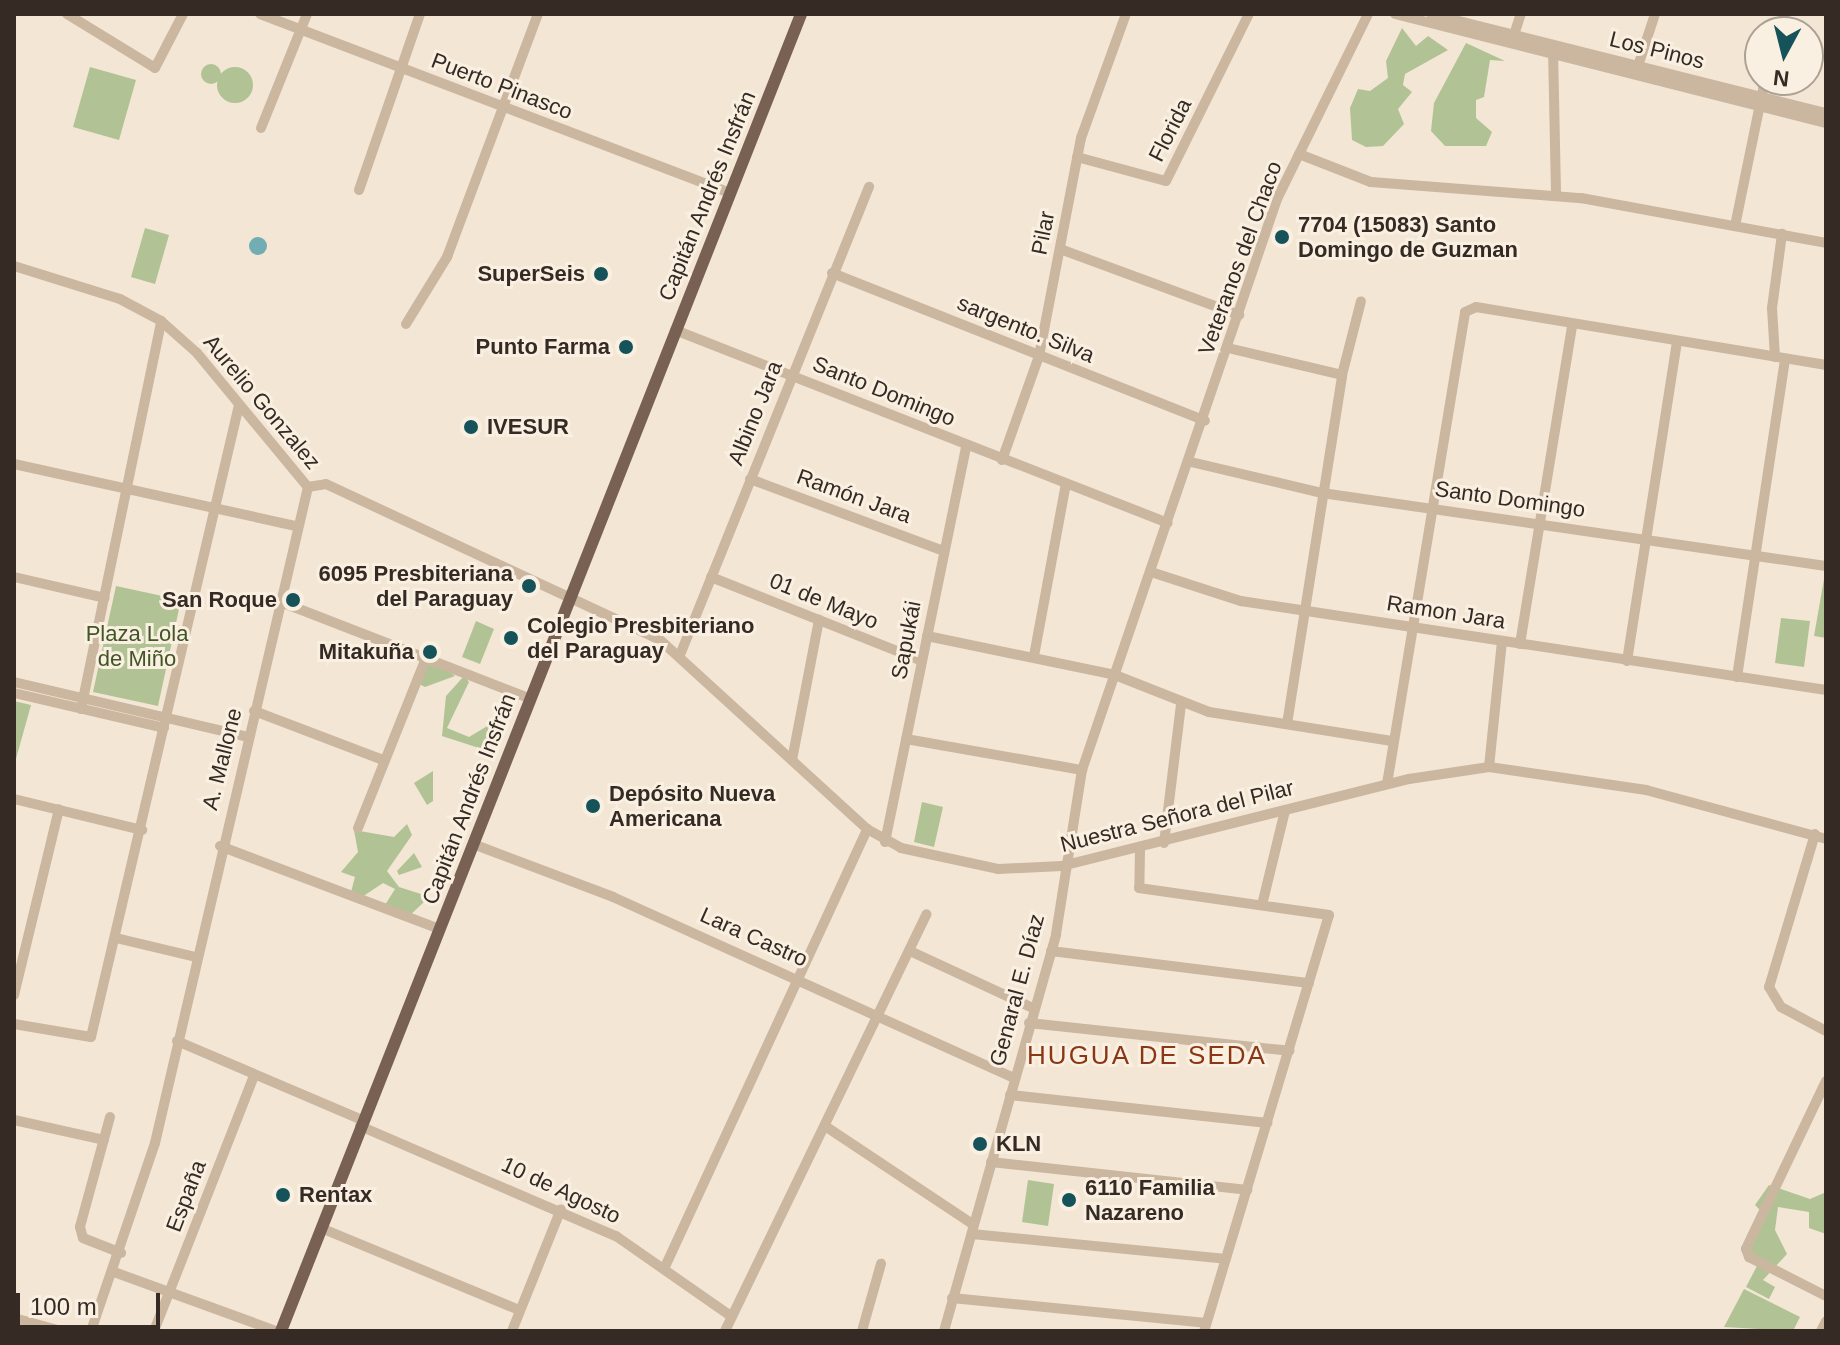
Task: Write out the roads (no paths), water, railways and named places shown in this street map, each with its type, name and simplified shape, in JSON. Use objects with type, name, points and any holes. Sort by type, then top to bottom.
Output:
[{"type":"main road","name":"Capitán Andrés Insfrán","points":[[278,1331],[801,14]]},
{"type":"street","points":[[67,14],[156,68],[183,14]]},
{"type":"street","name":"Puerto Pinasco","points":[[260,14],[730,193]]},
{"type":"street","points":[[261,128],[307,14]]},
{"type":"street","points":[[359,190],[420,14]]},
{"type":"street","points":[[406,324],[447,257],[538,14]]},
{"type":"street","name":"Pilar","points":[[1002,460],[1039,356],[1077,157],[1126,14]]},
{"type":"street","name":"Florida","points":[[1077,157],[1166,181],[1249,14]]},
{"type":"street","name":"Veteranos del Chaco","points":[[1168,523],[1239,315],[1299,154],[1368,14]]},
{"type":"street","points":[[1395,14],[1512,39],[1521,14]]},
{"type":"street","name":"Los Pinos","points":[[1431,14],[1512,39],[1638,66],[1758,101],[1826,113]]},
{"type":"street","points":[[1638,66],[1655,14]]},
{"type":"street","points":[[1556,195],[1553,49],[1758,101],[1826,123]]},
{"type":"street","points":[[1735,226],[1760,96]]},
{"type":"street","points":[[1299,154],[1371,182],[1556,195],[1826,243]]},
{"type":"street","name":"Albino Jara","points":[[680,655],[869,187]]},
{"type":"street","points":[[1737,677],[1757,555],[1780,358],[1772,308],[1782,234]]},
{"type":"street","points":[[1060,249],[1239,315]]},
{"type":"street","name":"Aurelio Gonzalez","points":[[14,266],[120,299],[161,321],[239,405],[308,487],[326,484],[569,596]]},
{"type":"street","name":"sargento. Silva","points":[[832,273],[1205,421]]},
{"type":"street","points":[[1287,724],[1342,375],[1361,301]]},
{"type":"street","points":[[1387,784],[1409,626],[1465,312],[1476,307],[1572,326],[1826,365]]},
{"type":"street","points":[[82,704],[161,321]]},
{"type":"street","points":[[1520,644],[1572,326]]},
{"type":"street","name":"Santo Domingo","points":[[675,330],[1168,523]]},
{"type":"street","points":[[1627,661],[1677,341]]},
{"type":"street","points":[[1228,348],[1342,375]]},
{"type":"street","points":[[14,1024],[89,1039],[142,830],[239,405]]},
{"type":"street","name":"Sapukái","points":[[885,842],[966,446]]},
{"type":"street","name":"Santo Domingo","points":[[1191,462],[1322,493],[1826,566]]},
{"type":"street","points":[[14,464],[297,526]]},
{"type":"street","name":"Ramón Jara","points":[[750,479],[944,551]]},
{"type":"street","points":[[1034,656],[1066,484]]},
{"type":"street","name":"A. Mallone","points":[[91,1331],[121,1253],[177,1041],[220,846],[308,487]]},
{"type":"street","name":"Genaral E. Díaz","points":[[944,1331],[1051,951],[1062,866],[1082,770],[1168,523]]},
{"type":"street","name":"Ramon Jara","points":[[1151,572],[1241,601],[1826,690]]},
{"type":"street","points":[[14,577],[105,598]]},
{"type":"street","name":"01 de Mayo","points":[[711,577],[922,661]]},
{"type":"street","name":"Nuestra Señora del Pilar","points":[[569,596],[680,655],[867,829],[885,842],[970,865],[1062,866],[1164,843],[1387,784],[1489,767],[1646,790],[1826,839]]},
{"type":"street","points":[[281,602],[529,698]]},
{"type":"street","points":[[792,760],[819,620]]},
{"type":"street","points":[[927,636],[1115,675],[1181,704],[1392,741]]},
{"type":"street","points":[[1489,767],[1502,642]]},
{"type":"street","points":[[358,828],[426,658]]},
{"type":"street","points":[[14,682],[82,704]]},
{"type":"street","points":[[14,693],[248,737]]},
{"type":"street","points":[[1164,843],[1181,704]]},
{"type":"street","points":[[254,711],[383,760]]},
{"type":"street","points":[[906,739],[1082,770]]},
{"type":"street","points":[[14,799],[142,830]]},
{"type":"street","points":[[14,995],[59,809]]},
{"type":"street","points":[[1262,905],[1285,811]]},
{"type":"street","points":[[664,1269],[759,1070],[794,976],[867,829]]},
{"type":"street","points":[[1815,834],[1769,987],[1781,1007],[1826,1031]]},
{"type":"street","name":"Lara Castro","points":[[473,844],[794,976],[1014,1078]]},
{"type":"street","points":[[220,846],[440,929]]},
{"type":"street","points":[[952,1298],[1205,1327],[1328,912],[1139,888],[1140,849]]},
{"type":"street","points":[[725,1331],[828,1128],[927,914]]},
{"type":"street","points":[[116,938],[196,957]]},
{"type":"street","points":[[910,951],[1033,1008]]},
{"type":"street","points":[[1051,951],[1309,983]]},
{"type":"street","points":[[1029,1023],[1289,1051]]},
{"type":"street","name":"10 de Agosto","points":[[177,1041],[561,1209],[664,1269],[732,1317]]},
{"type":"street","name":"España","points":[[154,1331],[254,1076]]},
{"type":"street","points":[[1826,1081],[1746,1249],[1749,1257],[1826,1296]]},
{"type":"street","points":[[1010,1095],[1267,1123]]},
{"type":"street","points":[[110,1117],[80,1230],[121,1253]]},
{"type":"street","points":[[14,1120],[104,1140]]},
{"type":"street","points":[[828,1128],[973,1230],[1226,1259]]},
{"type":"street","points":[[991,1162],[1247,1190]]},
{"type":"street","points":[[512,1331],[561,1209]]},
{"type":"street","points":[[321,1228],[519,1310]]},
{"type":"street","points":[[862,1331],[881,1264]]},
{"type":"street","points":[[114,1272],[278,1331]]},
{"type":"street","points":[[14,1318],[44,1329],[61,1331]]},
{"type":"street","points":[[1821,1331],[1826,1321]]},
{"type":"water","points":[[254,237],[262,237],[267,246],[265,253],[254,255],[249,250],[249,242]]},
{"type":"place","name":"7704 (15083) Santo Domingo de Guzman","points":[[1282,237]]},
{"type":"place","name":"SuperSeis","points":[[601,274]]},
{"type":"place","name":"Punto Farma","points":[[626,347]]},
{"type":"place","name":"IVESUR","points":[[471,427]]},
{"type":"place","name":"6095 Presbiteriana del Paraguay","points":[[529,586]]},
{"type":"place","name":"San Roque","points":[[293,600]]},
{"type":"place","name":"Colegio Presbiteriano del Paraguay","points":[[511,638]]},
{"type":"place","name":"Mitakuña","points":[[430,652]]},
{"type":"place","name":"Depósito Nueva Americana","points":[[593,806]]},
{"type":"place","name":"KLN","points":[[980,1144]]},
{"type":"place","name":"Rentax","points":[[283,1195]]},
{"type":"place","name":"6110 Familia Nazareno","points":[[1069,1200]]},
{"type":"district","name":"HUGUA DE SEDA","points":[[1147,1056]]},
{"type":"park label","name":"Plaza Lola de Miño","points":[[137,646]]}]
